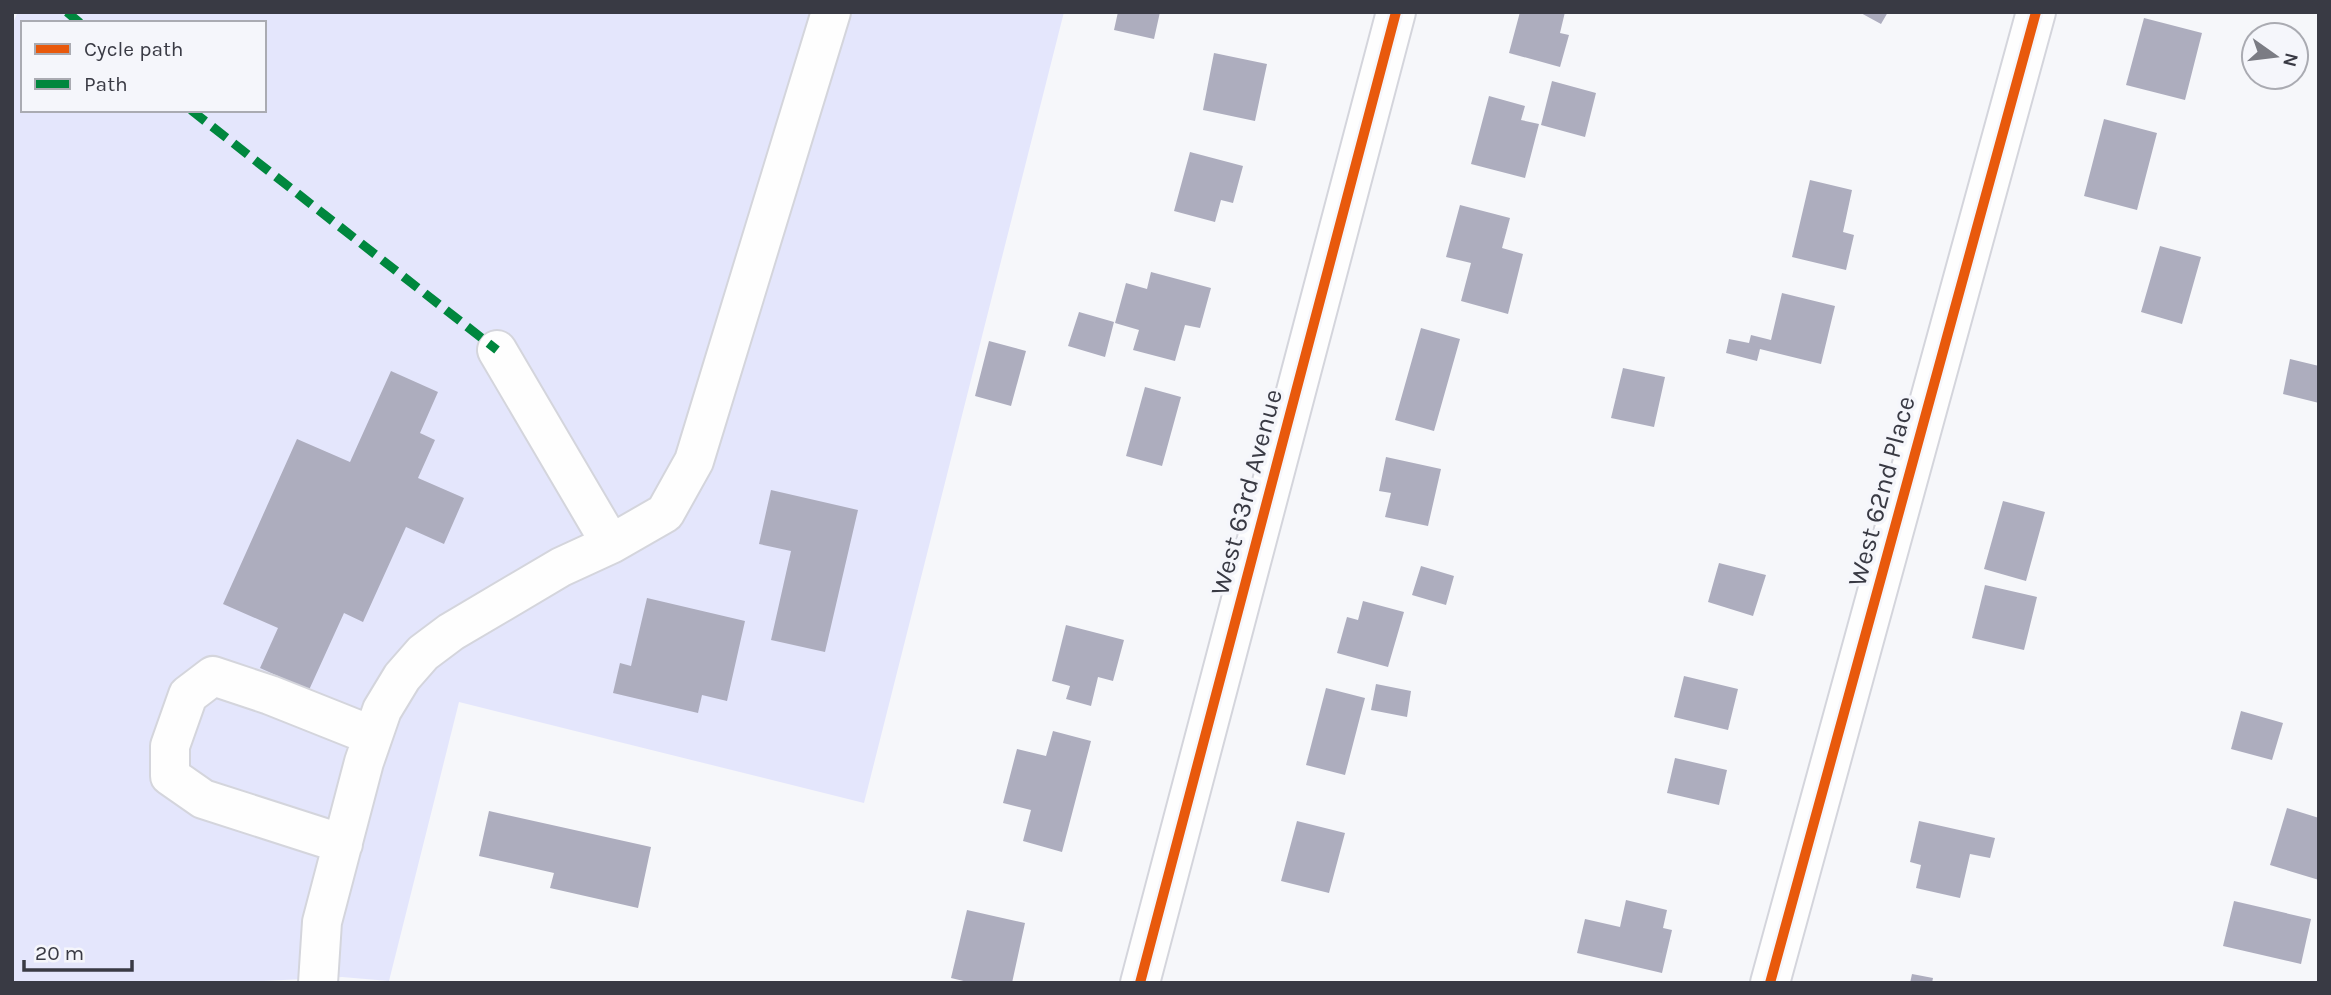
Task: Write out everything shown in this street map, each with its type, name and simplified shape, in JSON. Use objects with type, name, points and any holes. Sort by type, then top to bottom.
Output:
[{"type":"street","points":[[318,983],[322,922],[364,762],[382,710],[402,677],[424,653],[451,632],[561,567],[611,544],[665,513],[694,461],[831,12]]},
{"type":"street","name":"West 63rd Avenue","points":[[1140,983],[1396,12]]},
{"type":"street","name":"West 62nd Place","points":[[1770,983],[2036,12]]},
{"type":"street","points":[[497,350],[611,544]]},
{"type":"street","points":[[343,844],[203,799],[170,776],[170,746],[188,695],[213,676],[271,695],[373,736]]},
{"type":"shaded area","points":[[14,12],[1064,12],[864,803],[459,702],[389,981],[342,977],[222,983],[12,983],[12,25],[17,14]]},
{"type":"building","points":[[1118,12],[1160,12],[1154,39],[1114,30]]},
{"type":"building","points":[[1520,12],[1565,12],[1560,33],[1569,35],[1560,67],[1509,53]]},
{"type":"building","points":[[1859,12],[1888,12],[1881,24]]},
{"type":"building","points":[[2144,18],[2202,33],[2185,100],[2126,85]]},
{"type":"building","points":[[1214,53],[1267,64],[1255,121],[1203,110]]},
{"type":"building","points":[[1552,81],[1596,93],[1585,137],[1541,125]]},
{"type":"building","points":[[1489,96],[1525,106],[1521,120],[1539,124],[1525,178],[1471,164]]},
{"type":"building","points":[[2104,119],[2157,133],[2137,210],[2084,196]]},
{"type":"building","points":[[1190,152],[1243,166],[1233,203],[1221,200],[1215,222],[1174,211]]},
{"type":"building","points":[[1810,180],[1852,190],[1843,232],[1854,235],[1846,270],[1792,257]]},
{"type":"building","points":[[1460,205],[1510,218],[1502,248],[1523,254],[1508,314],[1461,301],[1471,263],[1446,257]]},
{"type":"building","points":[[2160,246],[2201,257],[2182,324],[2141,312]]},
{"type":"building","points":[[1151,272],[1211,288],[1200,328],[1185,325],[1175,361],[1133,350],[1139,330],[1115,323],[1126,283],[1147,289]]},
{"type":"building","points":[[1782,293],[1835,306],[1821,364],[1760,349],[1757,361],[1726,353],[1729,339],[1749,343],[1751,335],[1771,340]]},
{"type":"building","points":[[1079,312],[1114,322],[1105,357],[1068,346]]},
{"type":"building","points":[[1421,328],[1460,339],[1434,431],[1395,420]]},
{"type":"building","points":[[989,341],[1026,351],[1011,406],[975,396]]},
{"type":"building","points":[[2290,359],[2319,366],[2319,403],[2283,394]]},
{"type":"building","points":[[1623,368],[1665,377],[1654,427],[1611,418]]},
{"type":"building","points":[[391,371],[438,392],[420,433],[435,440],[418,478],[464,498],[444,544],[406,527],[363,622],[344,613],[309,690],[260,668],[278,628],[223,604],[297,439],[350,462]]},
{"type":"building","points":[[1145,387],[1181,397],[1162,466],[1126,456]]},
{"type":"building","points":[[1386,457],[1441,469],[1428,526],[1385,517],[1391,493],[1379,491]]},
{"type":"building","points":[[771,490],[858,510],[825,652],[771,640],[791,551],[759,544]]},
{"type":"building","points":[[2003,501],[2045,512],[2026,581],[1984,569]]},
{"type":"building","points":[[1719,563],[1766,575],[1753,616],[1708,602]]},
{"type":"building","points":[[1421,566],[1454,576],[1446,605],[1412,595]]},
{"type":"building","points":[[1985,585],[2037,597],[2024,650],[1972,638]]},
{"type":"building","points":[[647,598],[745,621],[727,701],[702,695],[698,713],[613,693],[620,663],[631,666]]},
{"type":"building","points":[[1363,601],[1404,612],[1388,667],[1337,653],[1347,617],[1358,620]]},
{"type":"building","points":[[1066,625],[1124,640],[1113,681],[1098,677],[1091,706],[1066,699],[1070,686],[1052,681]]},
{"type":"building","points":[[1684,676],[1738,689],[1728,730],[1674,717]]},
{"type":"building","points":[[1376,684],[1411,691],[1407,717],[1371,710]]},
{"type":"building","points":[[1326,688],[1365,698],[1345,775],[1306,765]]},
{"type":"building","points":[[2241,711],[2283,723],[2272,760],[2231,749]]},
{"type":"building","points":[[1053,731],[1091,741],[1062,852],[1023,841],[1031,810],[1003,803],[1017,749],[1046,756]]},
{"type":"building","points":[[1675,758],[1727,770],[1719,805],[1667,793]]},
{"type":"building","points":[[2287,808],[2319,818],[2319,880],[2270,865]]},
{"type":"building","points":[[489,811],[651,847],[638,908],[550,888],[554,873],[479,856]]},
{"type":"building","points":[[1297,821],[1345,833],[1329,893],[1281,881]]},
{"type":"building","points":[[1919,821],[1995,838],[1990,858],[1970,854],[1960,898],[1916,888],[1921,865],[1910,862]]},
{"type":"building","points":[[1626,900],[1667,910],[1663,928],[1672,930],[1662,973],[1577,953],[1585,919],[1620,927]]},
{"type":"building","points":[[2234,901],[2311,919],[2301,964],[2223,946]]},
{"type":"building","points":[[967,910],[1025,923],[1012,983],[972,983],[951,978]]},
{"type":"building","points":[[1912,974],[1933,978],[1932,983],[1910,983]]},
{"type":"marked path","points":[[67,12],[78,21]]},
{"type":"marked path","points":[[194,112],[497,350]]},
{"type":"cycle path","points":[[1140,983],[1396,12]]},
{"type":"cycle path","points":[[1770,983],[2036,12]]}]
